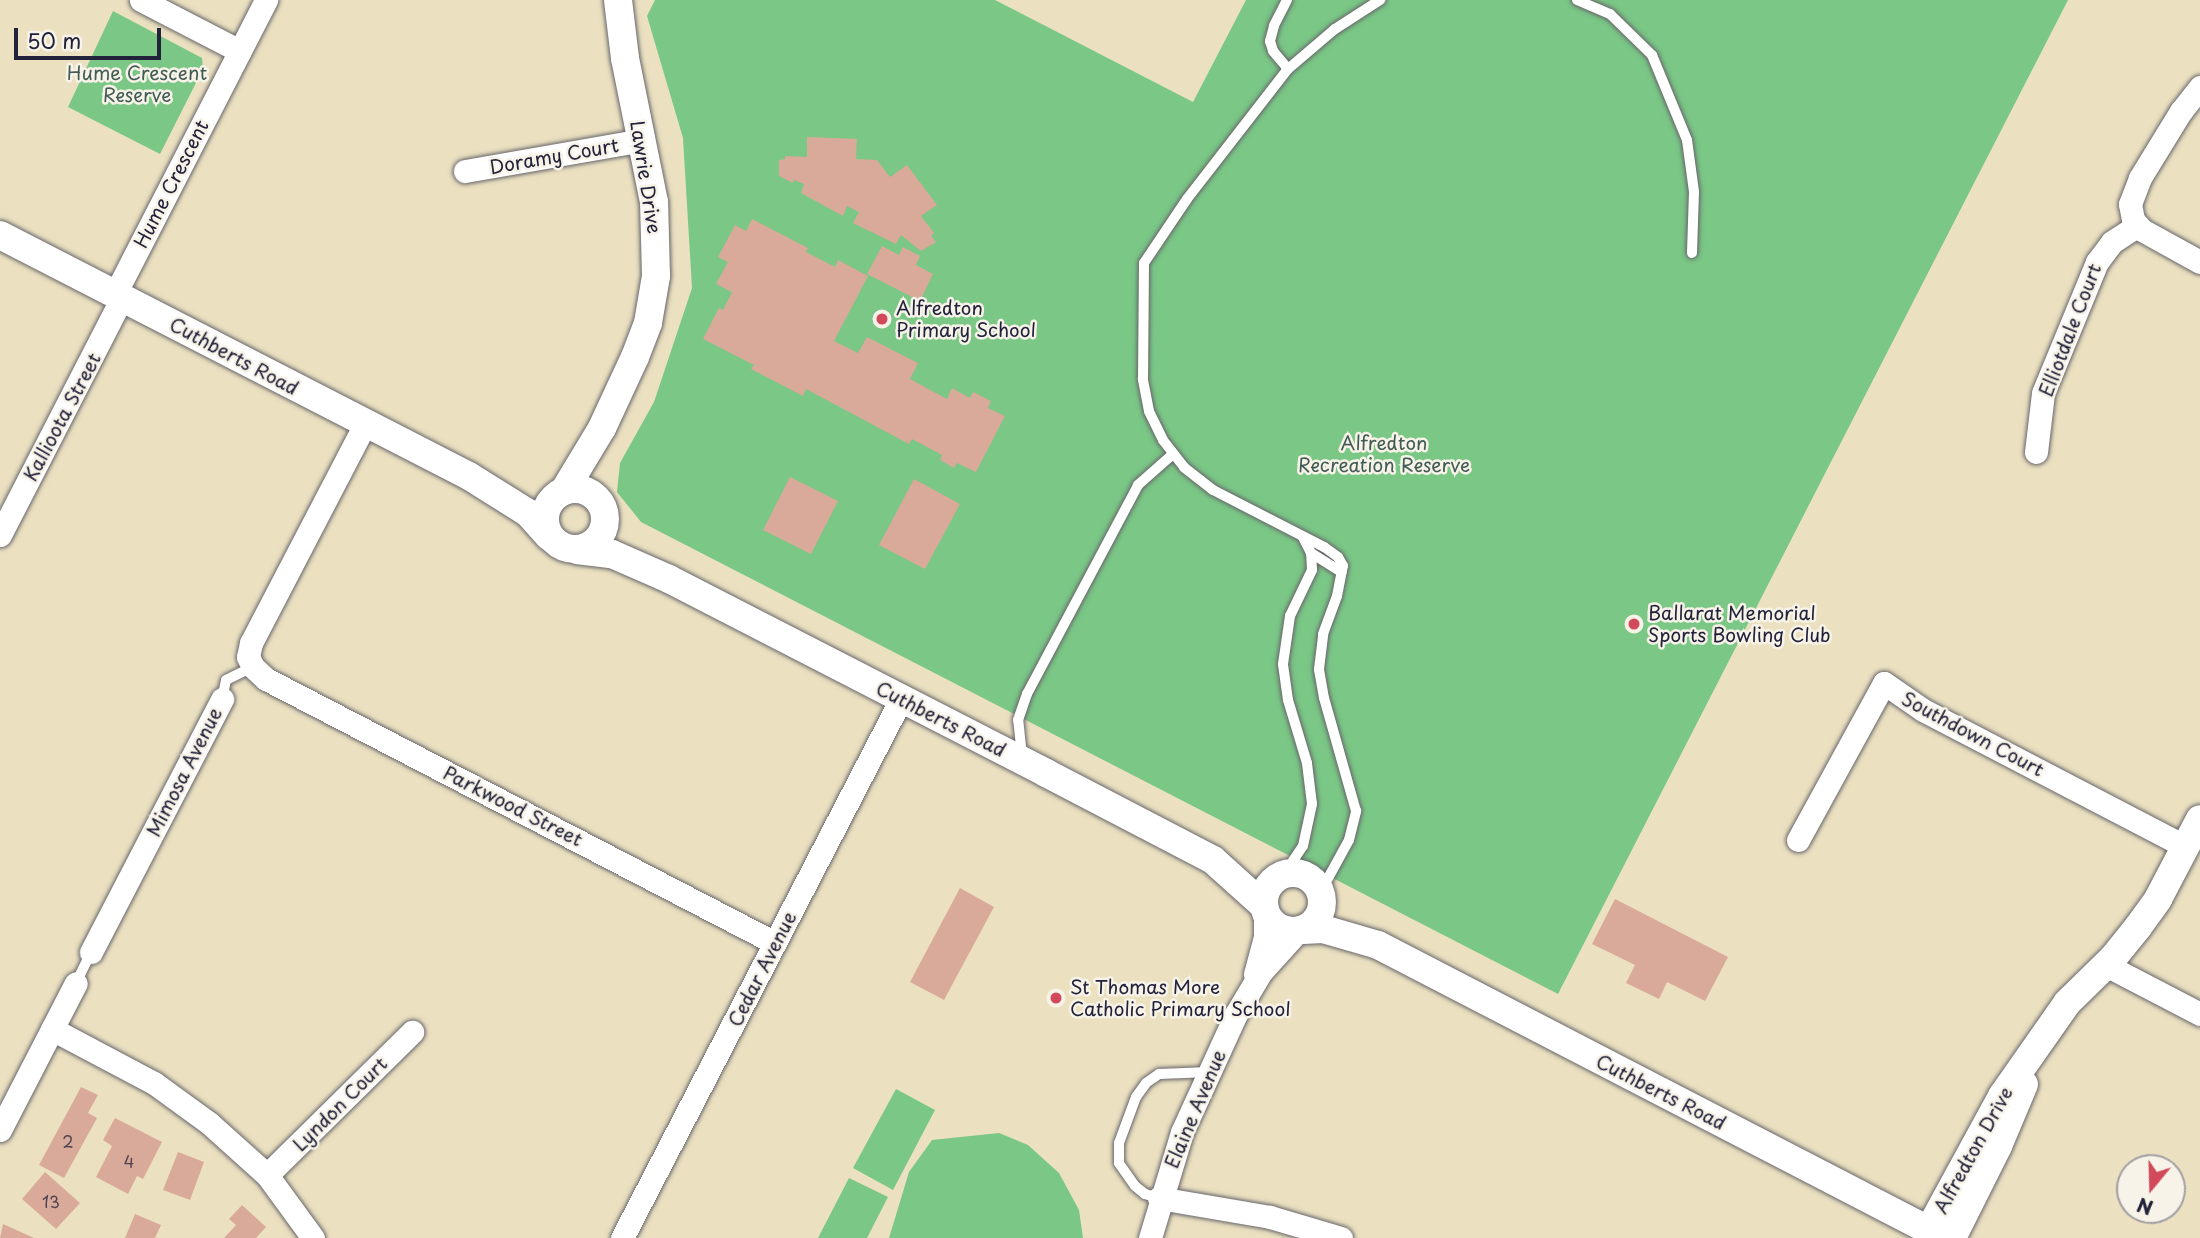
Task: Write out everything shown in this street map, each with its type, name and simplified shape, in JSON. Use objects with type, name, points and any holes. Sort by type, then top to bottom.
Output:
[{"type":"street","points":[[141,0],[240,51]]},
{"type":"street","name":"Hume Crescent","points":[[119,296],[266,0]]},
{"type":"street","name":"Lawrie Drive","points":[[562,492],[602,428],[645,335],[654,289],[656,217],[622,40],[618,0]]},
{"type":"street","points":[[2200,87],[2181,111],[2136,186],[2130,204],[2137,226],[2200,262]]},
{"type":"street","name":"Doramy Court","points":[[466,171],[642,141]]},
{"type":"street","name":"Elliotdale Court","points":[[2036,452],[2046,383],[2099,257],[2115,240],[2137,226]]},
{"type":"street","name":"Cuthberts Road","points":[[0,234],[469,476],[534,517],[549,536]]},
{"type":"street","name":"Kallioota Street","points":[[0,535],[119,296]]},
{"type":"street","points":[[253,667],[249,660],[250,646],[365,424]]},
{"type":"street","name":"Lawrie Drive","points":[[602,428],[597,482],[603,509]]},
{"type":"street","name":"Cuthberts Road","points":[[469,476],[527,492],[562,492]]},
{"type":"street","points":[[586,491],[603,509],[604,526],[598,539],[577,550],[559,545],[549,536],[545,524],[545,512],[551,501],[562,492],[586,491]]},
{"type":"street","name":"Cuthberts Road","points":[[603,509],[621,536],[669,579]]},
{"type":"street","name":"Cuthberts Road","points":[[577,550],[612,554],[669,579],[1213,860],[1282,875]]},
{"type":"street","name":"Parkwood Street","points":[[253,667],[266,679],[775,943]]},
{"type":"street","name":"Southdown Court","points":[[1798,840],[1884,683],[1923,710],[2186,847]]},
{"type":"street","name":"Mimosa Avenue","points":[[91,952],[222,699]]},
{"type":"street","name":"Cedar Avenue","points":[[622,1238],[901,699]]},
{"type":"street","name":"Alfredton Drive","points":[[1942,1235],[1987,1119],[2067,1003],[2106,965],[2151,910],[2200,819]]},
{"type":"street","name":"Cuthberts Road","points":[[1213,860],[1265,909]]},
{"type":"street","points":[[1282,875],[1307,876],[1321,893],[1320,916],[1301,931],[1280,929],[1265,909],[1267,888],[1282,875]]},
{"type":"street","name":"Cuthberts Road","points":[[1321,893],[1378,945]]},
{"type":"street","name":"Elaine Avenue","points":[[1150,1238],[1159,1198],[1182,1132],[1252,984],[1265,936],[1265,909]]},
{"type":"street","name":"Cuthberts Road","points":[[1301,931],[1323,929],[1378,945],[1942,1235]]},
{"type":"street","name":"Elaine Avenue","points":[[1252,984],[1276,953],[1301,931]]},
{"type":"street","points":[[2106,965],[2200,1014]]},
{"type":"street","name":"Mimosa Avenue","points":[[0,1130],[76,983]]},
{"type":"street","points":[[52,1029],[154,1083],[209,1123],[267,1175],[313,1238]]},
{"type":"street","name":"Lyndon Court","points":[[267,1175],[412,1032]]},
{"type":"street","points":[[1159,1198],[1270,1217],[1341,1238]]},
{"type":"lane","points":[[1287,0],[1270,41],[1273,51],[1288,69]]},
{"type":"lane","points":[[1321,893],[1349,840],[1356,811],[1353,791],[1324,698],[1319,669],[1323,634],[1337,596],[1342,572],[1338,557],[1213,491],[1173,454],[1149,411],[1143,379],[1144,263],[1195,188],[1288,69],[1335,29],[1380,0]]},
{"type":"lane","points":[[1577,0],[1610,14],[1652,55],[1687,140],[1694,192],[1692,253]]},
{"type":"lane","points":[[1023,762],[1018,720],[1027,694],[1138,485],[1173,454]]},
{"type":"lane","points":[[1282,875],[1303,846],[1312,804],[1309,772],[1288,701],[1283,664],[1288,625],[1310,574],[1311,553],[1303,537]]},
{"type":"lane","points":[[1311,553],[1342,572]]},
{"type":"lane","name":"Mimosa Avenue","points":[[222,699],[226,680],[243,675],[253,667]]},
{"type":"lane","name":"Mimosa Avenue","points":[[76,983],[91,952]]},
{"type":"lane","points":[[1159,1198],[1145,1194],[1135,1186],[1119,1163],[1119,1143],[1136,1097],[1144,1085],[1159,1074],[1209,1072]]},
{"type":"green space","name":"Alfredton Recreation Reserve","points":[[655,0],[995,0],[1193,102],[1246,0],[2068,0],[1558,994],[641,522],[617,492],[620,463],[654,402],[692,288],[683,138],[647,16]]},
{"type":"green space","name":"Hume Crescent Reserve","points":[[113,11],[202,58],[203,69],[160,154],[68,107]]},
{"type":"green space","points":[[896,1089],[935,1110],[893,1190],[853,1168]]},
{"type":"green space","points":[[999,1133],[1028,1145],[1059,1173],[1079,1210],[1083,1238],[889,1238],[909,1172],[932,1140]]},
{"type":"green space","points":[[849,1178],[888,1197],[867,1238],[818,1238]]},
{"type":"building","points":[[807,137],[857,139],[856,159],[877,160],[890,177],[907,165],[937,205],[921,216],[934,233],[931,236],[936,242],[921,251],[901,235],[896,244],[853,223],[859,212],[847,206],[843,216],[801,193],[804,184],[794,180],[793,183],[779,176],[779,160],[785,159],[785,156],[807,157]]},
{"type":"building","points":[[752,219],[808,248],[806,252],[835,267],[838,260],[868,276],[834,341],[858,353],[867,337],[918,363],[910,379],[947,399],[952,388],[970,398],[973,392],[991,401],[988,408],[1005,416],[976,472],[957,463],[954,468],[940,460],[942,455],[912,439],[909,444],[806,389],[803,396],[751,369],[754,365],[703,339],[719,308],[723,310],[732,292],[716,284],[728,262],[718,257],[735,225],[746,231]]},
{"type":"building","points":[[882,246],[899,255],[903,247],[920,256],[916,265],[933,274],[920,301],[867,274]]},
{"type":"building","points":[[790,477],[838,501],[811,554],[763,530]]},
{"type":"building","points":[[914,479],[960,504],[925,569],[879,545]]},
{"type":"building","points":[[960,888],[994,907],[944,1000],[910,982]]},
{"type":"building","points":[[1615,899],[1728,957],[1705,1001],[1667,982],[1659,999],[1626,983],[1635,965],[1592,944]]},
{"type":"building","points":[[81,1087],[98,1095],[88,1113],[97,1118],[64,1178],[39,1165]]},
{"type":"building","points":[[115,1118],[162,1142],[143,1179],[137,1176],[128,1194],[96,1177],[112,1146],[103,1140]]},
{"type":"building","points":[[178,1152],[204,1162],[190,1200],[163,1190]]},
{"type":"building","points":[[45,1172],[80,1203],[56,1229],[22,1199]]},
{"type":"building","points":[[242,1205],[266,1227],[256,1238],[224,1238],[236,1225],[229,1219]]},
{"type":"building","points":[[135,1214],[161,1225],[155,1238],[125,1238]]},
{"type":"building","points":[[3,1224],[34,1238],[0,1238]]},
{"type":"place","name":"Alfredton Primary School","points":[[882,319]]},
{"type":"place","name":"Ballarat Memorial Sports Bowling Club","points":[[1634,624]]},
{"type":"place","name":"St Thomas More Catholic Primary School","points":[[1056,998]]}]
